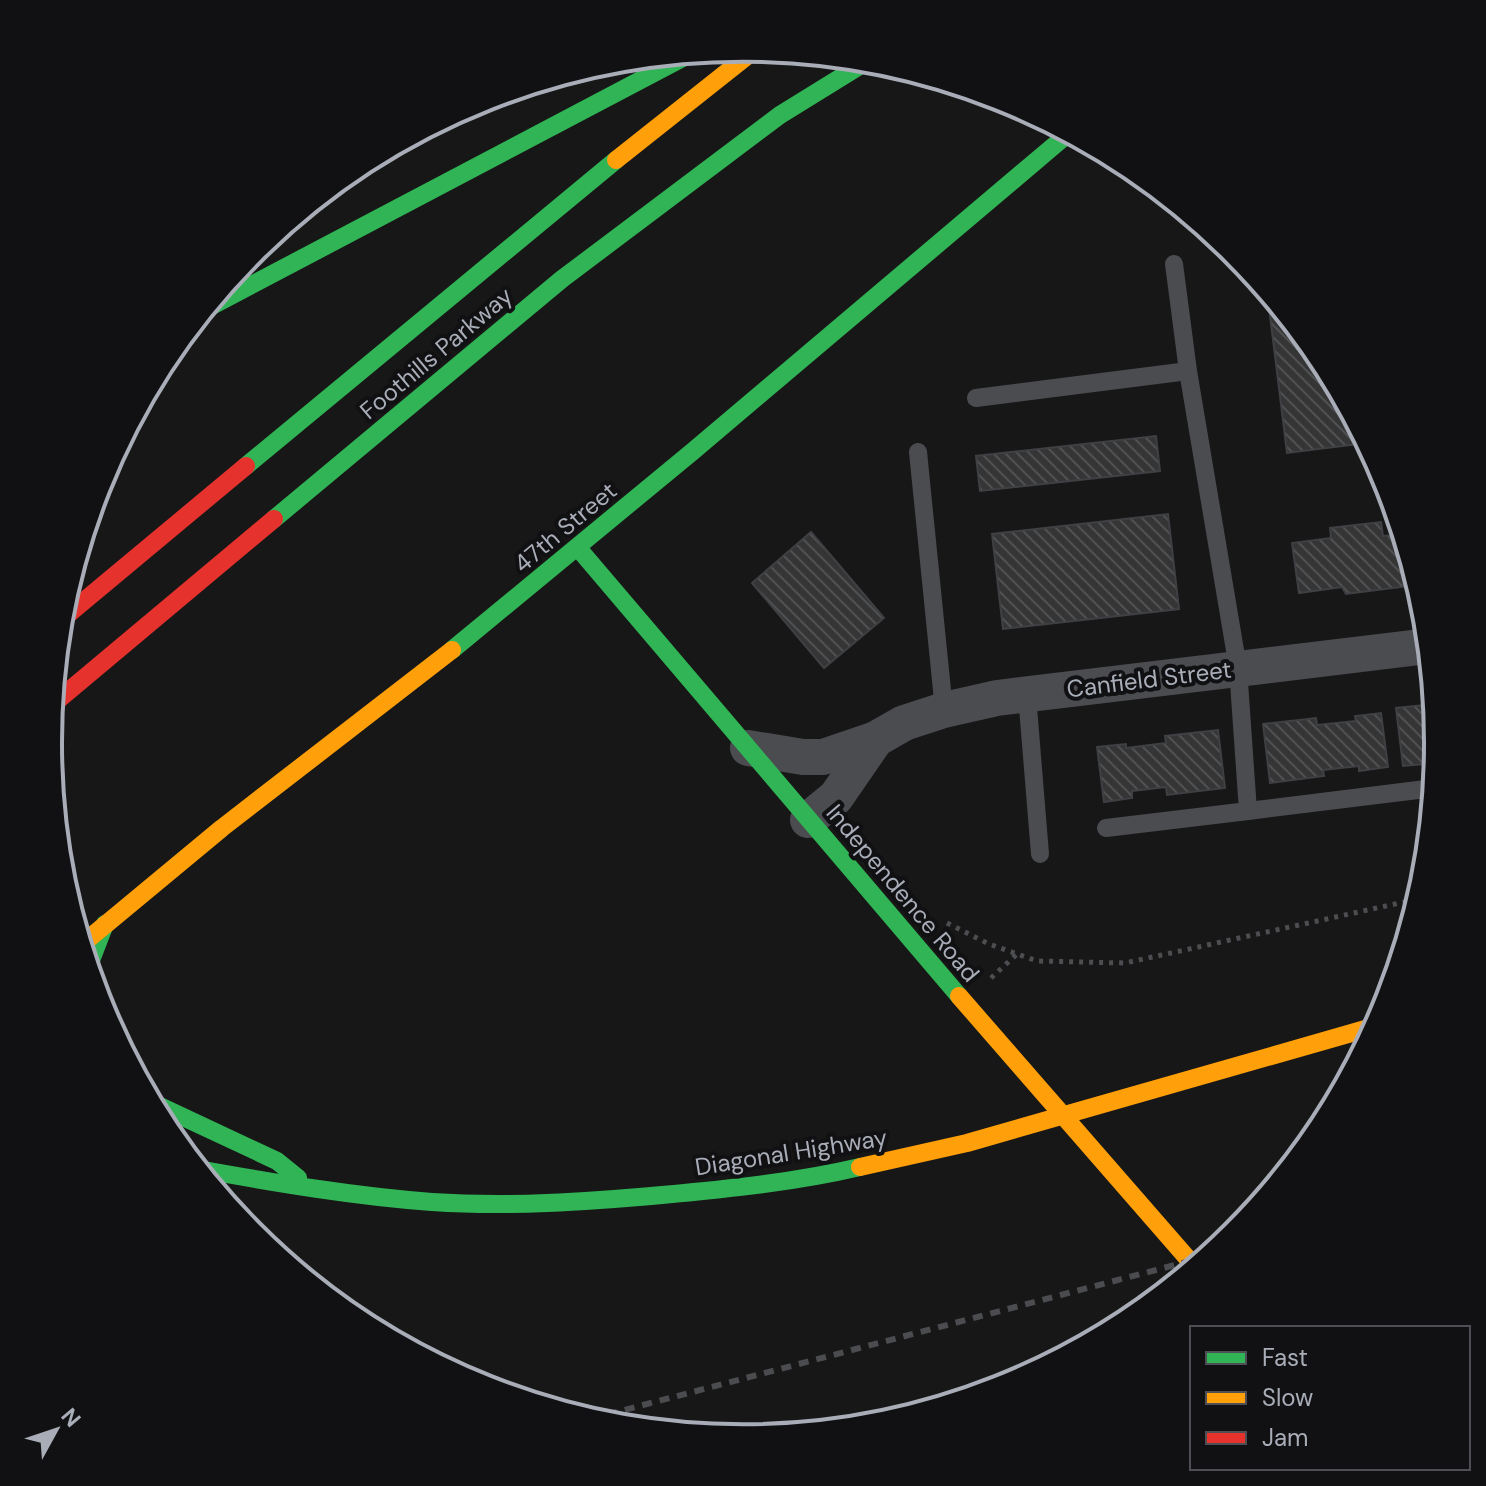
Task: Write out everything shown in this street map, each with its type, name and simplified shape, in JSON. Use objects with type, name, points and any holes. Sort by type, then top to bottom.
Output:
[{"type":"main road","name":"Foothills Parkway","points":[[75,608],[425,316],[739,62]]},
{"type":"main road","points":[[228,297],[666,67]]},
{"type":"main road","name":"Foothills Parkway","points":[[63,696],[562,279],[780,115],[851,71]]},
{"type":"main road","name":"47th Street","points":[[90,937],[232,818],[384,705],[578,548],[1060,140]]},
{"type":"main road","name":"Independence Road","points":[[578,548],[1062,1117],[1188,1259]]},
{"type":"main road","points":[[95,951],[105,924]]},
{"type":"main road","name":"Diagonal Highway","points":[[215,1172],[313,1190],[493,1205],[588,1202],[708,1191],[836,1173],[967,1143],[1360,1031]]},
{"type":"main road","points":[[171,1111],[277,1161],[313,1190]]},
{"type":"street","name":"Canfield Street","points":[[748,748],[823,757],[876,739],[904,723],[944,710],[1027,695],[1417,647]]},
{"type":"street","name":"Canfield Street","points":[[808,820],[836,797],[876,739]]},
{"type":"lane","points":[[1174,264],[1188,371],[1238,668],[1248,811]]},
{"type":"lane","points":[[976,398],[1188,371]]},
{"type":"lane","points":[[918,452],[944,710]]},
{"type":"lane","points":[[1027,695],[1040,854]]},
{"type":"lane","points":[[1106,828],[1423,789]]},
{"type":"path","points":[[934,916],[989,944],[1037,961],[1125,963],[1405,902]]},
{"type":"building","points":[[1270,312],[1309,365],[1355,444],[1287,453]]},
{"type":"building","points":[[1156,436],[1160,471],[980,491],[976,456]]},
{"type":"building","points":[[1168,514],[1179,609],[1003,629],[992,534]]},
{"type":"building","points":[[1381,522],[1383,536],[1391,535],[1406,586],[1346,594],[1342,587],[1299,593],[1292,543],[1331,538],[1330,528]]},
{"type":"building","points":[[811,532],[884,618],[824,668],[752,583]]},
{"type":"building","points":[[1423,705],[1424,764],[1403,766],[1396,708]]},
{"type":"building","points":[[1381,713],[1388,767],[1359,771],[1359,766],[1323,770],[1324,776],[1270,783],[1263,724],[1316,718],[1317,725],[1356,721],[1355,716]]},
{"type":"building","points":[[1218,730],[1225,788],[1167,795],[1166,787],[1132,791],[1132,798],[1104,802],[1097,747],[1126,744],[1126,748],[1166,743],[1165,736]]},
{"type":"railway","points":[[616,1412],[1182,1263]]},
{"type":"traffic: fast","points":[[228,297],[666,67]]},
{"type":"traffic: fast","points":[[274,519],[562,279],[780,115],[851,71]]},
{"type":"traffic: fast","points":[[452,650],[1060,140]]},
{"type":"traffic: fast","points":[[246,466],[616,160]]},
{"type":"traffic: fast","points":[[578,548],[959,996]]},
{"type":"traffic: fast","points":[[95,951],[105,924]]},
{"type":"traffic: fast","points":[[171,1111],[277,1161],[298,1178]]},
{"type":"traffic: fast","points":[[214,1172],[373,1196],[432,1202],[518,1204],[712,1190],[787,1181],[860,1167]]},
{"type":"traffic: slow","points":[[616,160],[740,62]]},
{"type":"traffic: slow","points":[[90,937],[222,828],[452,650]]},
{"type":"traffic: slow","points":[[959,996],[1188,1259]]},
{"type":"traffic: slow","points":[[860,1167],[967,1143],[1360,1031]]},
{"type":"traffic: jam","points":[[75,608],[246,466]]},
{"type":"traffic: jam","points":[[63,696],[274,519]]}]
